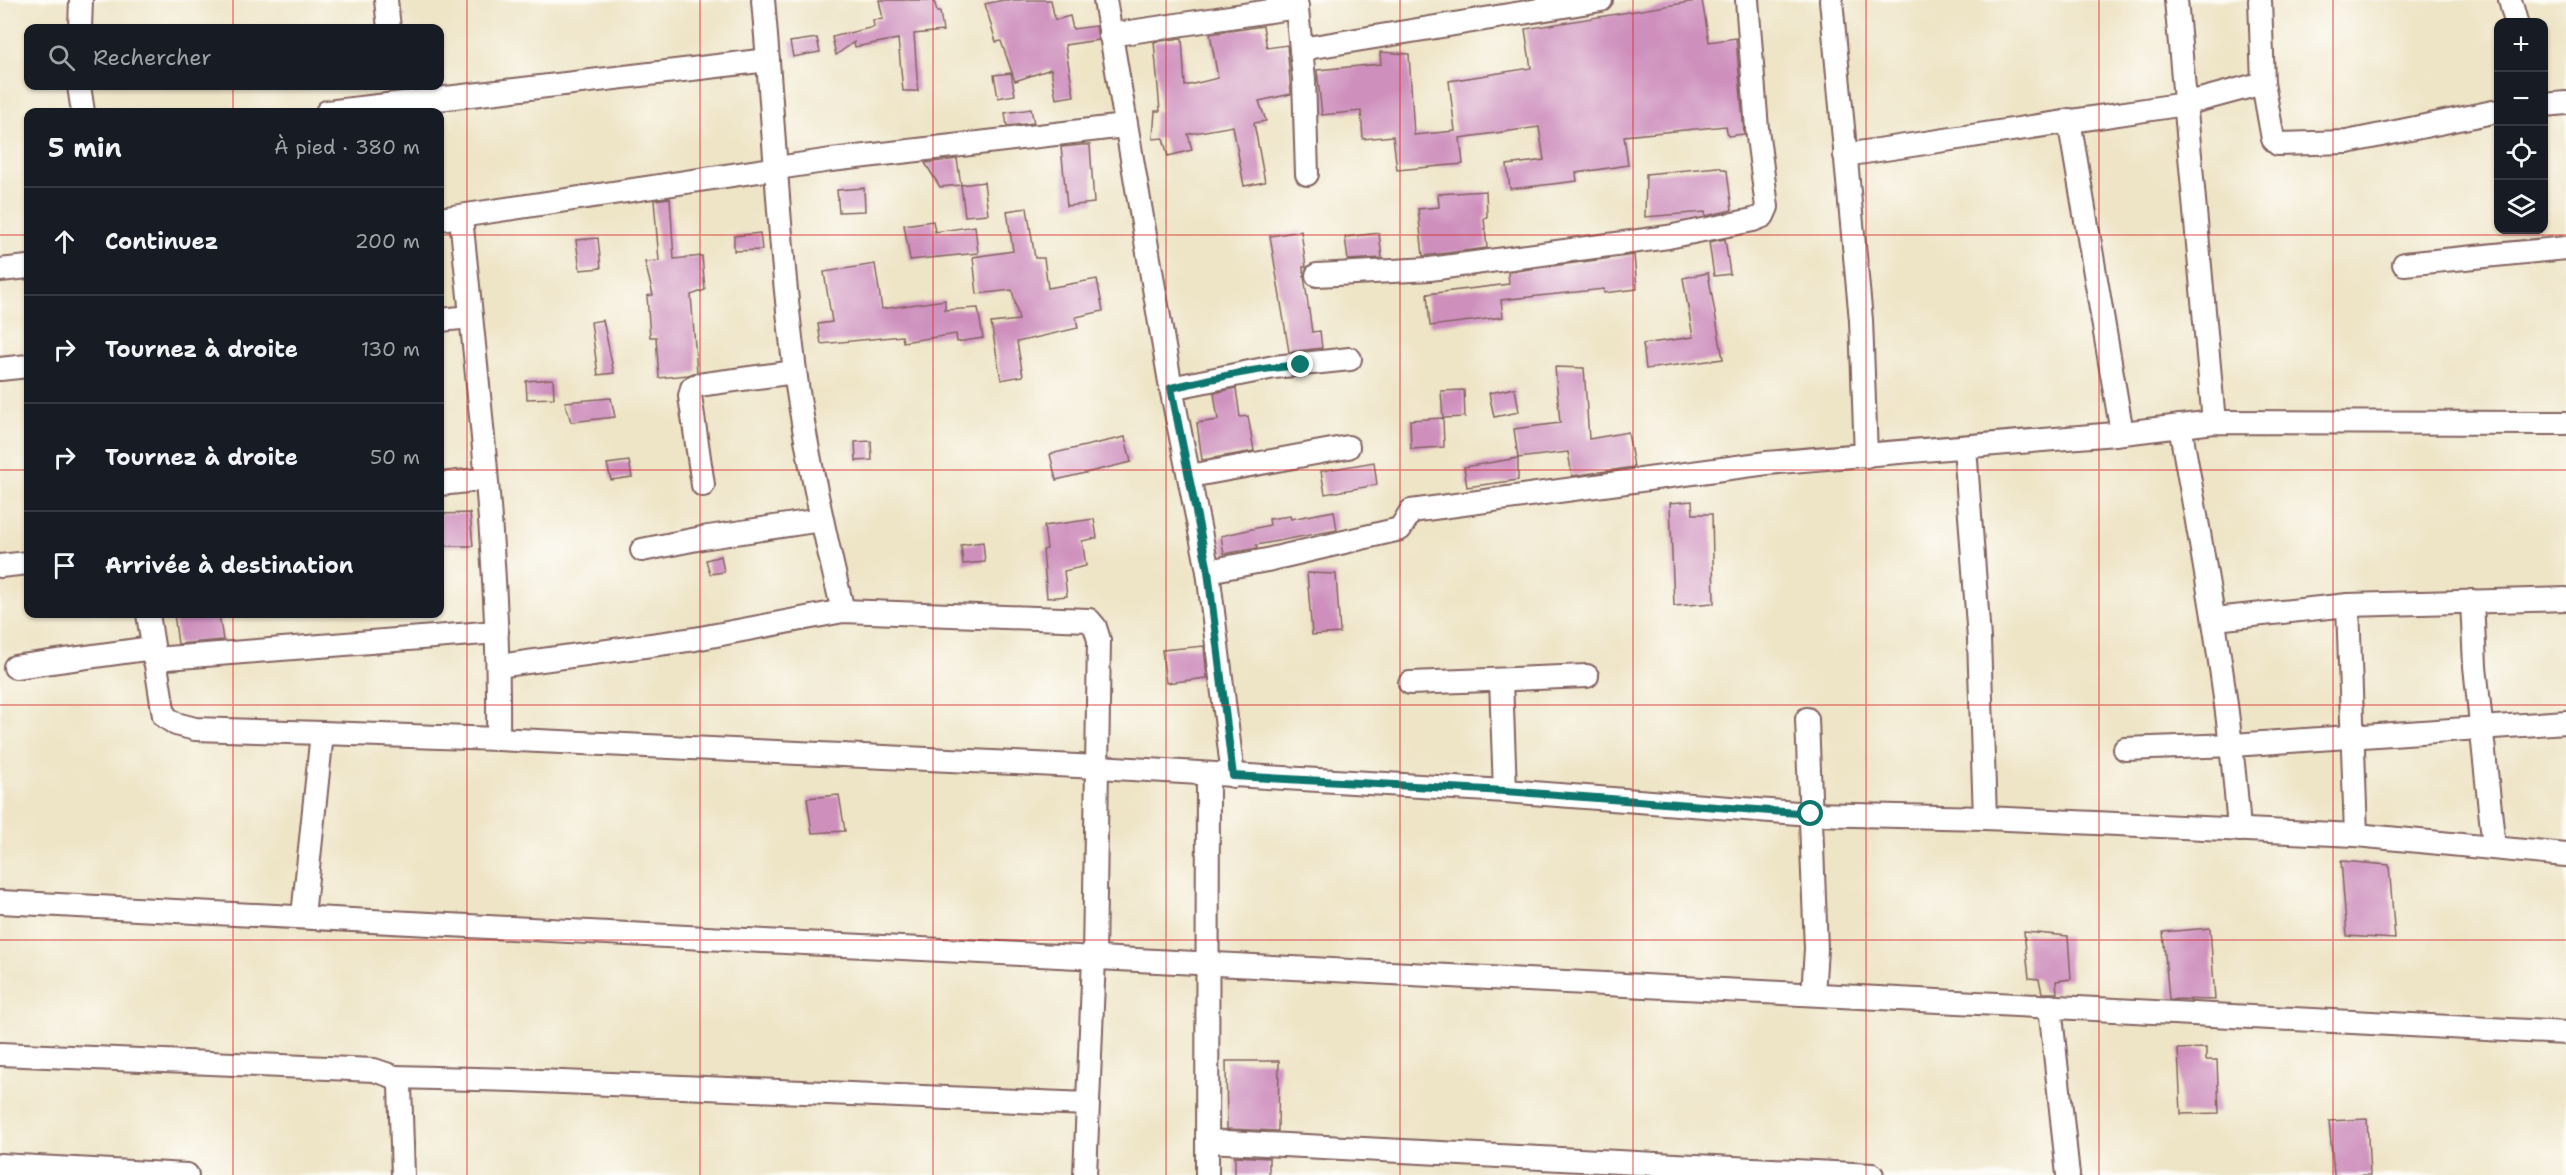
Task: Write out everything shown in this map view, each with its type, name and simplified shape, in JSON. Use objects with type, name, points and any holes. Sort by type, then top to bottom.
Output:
[{"type":"street","points":[[80,24],[81,0]]},
{"type":"street","points":[[386,0],[389,24]]},
{"type":"street","points":[[764,0],[774,168],[795,372],[821,520],[843,611]]},
{"type":"street","points":[[1105,0],[1171,388],[1208,571],[1233,776]]},
{"type":"street","points":[[1301,49],[1601,0]]},
{"type":"street","points":[[1317,275],[1430,269],[1668,237],[1763,216],[1767,207],[1757,129],[1747,0]]},
{"type":"street","points":[[1831,0],[1861,320],[1866,456]]},
{"type":"street","points":[[2176,0],[2214,422]]},
{"type":"street","points":[[2260,0],[2263,83],[2273,139],[2278,144],[2347,142],[2494,112]]},
{"type":"street","points":[[2510,0],[2515,18]]},
{"type":"street","points":[[1110,35],[1297,4],[1306,174]]},
{"type":"street","points":[[343,108],[395,95],[768,60]]},
{"type":"street","points":[[1845,155],[2185,104],[2263,83]]},
{"type":"street","points":[[80,90],[82,108]]},
{"type":"street","points":[[2548,105],[2566,103]]},
{"type":"street","points":[[2069,120],[2122,433]]},
{"type":"street","points":[[498,739],[499,666],[486,479],[471,317],[450,218],[774,168],[1125,126]]},
{"type":"street","points":[[2404,264],[2566,248]]},
{"type":"street","points":[[0,270],[24,267]]},
{"type":"street","points":[[444,320],[471,317]]},
{"type":"street","points":[[1171,388],[1274,367],[1350,359]]},
{"type":"street","points":[[0,369],[24,366]]},
{"type":"street","points":[[703,486],[690,396],[692,388],[795,372]]},
{"type":"street","points":[[1208,571],[1267,560],[1400,529],[1412,510],[1427,507],[1767,463],[2122,433],[2214,422],[2566,423]]},
{"type":"street","points":[[2180,426],[2215,619],[2233,745],[2239,830]]},
{"type":"street","points":[[1190,476],[1348,447]]},
{"type":"street","points":[[1965,447],[1979,639],[1985,818]]},
{"type":"street","points":[[444,484],[486,479]]},
{"type":"street","points":[[642,550],[702,537],[821,520]]},
{"type":"street","points":[[0,566],[24,563]]},
{"type":"street","points":[[2215,619],[2348,605],[2566,599]]},
{"type":"street","points":[[2472,601],[2475,666],[2494,848]]},
{"type":"street","points":[[2348,605],[2356,835]]},
{"type":"street","points":[[499,666],[695,639],[843,611],[1089,620],[1095,627],[1099,640],[1098,767],[1094,958],[1084,1175]]},
{"type":"street","points":[[148,618],[164,716],[176,724],[195,729],[498,739],[1098,767],[1505,791],[1811,814],[1985,818],[2356,835],[2566,855]]},
{"type":"street","points":[[15,667],[153,654],[497,632]]},
{"type":"street","points":[[1410,683],[1587,676]]},
{"type":"street","points":[[1501,680],[1505,791]]},
{"type":"street","points":[[1807,719],[1816,949],[1812,994]]},
{"type":"street","points":[[2125,749],[2233,745],[2566,722]]},
{"type":"street","points":[[303,916],[322,733]]},
{"type":"street","points":[[1207,1175],[1208,774]]},
{"type":"street","points":[[0,902],[2566,1033]]},
{"type":"street","points":[[2049,1006],[2068,1175]]},
{"type":"street","points":[[0,1054],[374,1070],[395,1077],[1088,1104]]},
{"type":"street","points":[[395,1077],[400,1086],[404,1175]]},
{"type":"street","points":[[1207,1141],[1872,1175]]},
{"type":"street","points":[[0,1165],[187,1175]]},
{"type":"building","points":[[879,0],[934,0],[937,12],[940,12],[943,31],[914,34],[918,91],[903,91],[898,39],[855,47],[854,42],[836,55],[832,37],[874,27],[873,20],[883,19]]},
{"type":"building","points":[[1003,0],[1051,0],[1055,20],[1070,16],[1073,29],[1096,26],[1098,40],[1065,45],[1074,96],[1056,99],[1051,69],[1015,81],[1001,41],[996,42],[985,4]]},
{"type":"building","points":[[1702,0],[1709,42],[1736,38],[1744,134],[1728,136],[1726,126],[1624,136],[1628,165],[1576,173],[1577,181],[1510,189],[1507,165],[1544,160],[1539,127],[1460,138],[1463,164],[1397,170],[1393,136],[1363,139],[1361,111],[1322,115],[1317,70],[1381,64],[1380,52],[1409,54],[1414,135],[1455,131],[1449,81],[1531,68],[1525,29]]},
{"type":"building","points":[[1263,26],[1267,48],[1287,45],[1291,94],[1259,101],[1266,121],[1254,123],[1265,182],[1244,186],[1233,126],[1188,134],[1192,150],[1168,156],[1163,138],[1153,139],[1155,111],[1160,111],[1154,42],[1182,38],[1185,86],[1218,78],[1210,34]]},
{"type":"building","points":[[817,38],[820,52],[793,57],[790,42]]},
{"type":"building","points":[[1011,73],[1015,95],[998,98],[994,75]]},
{"type":"building","points":[[1031,109],[1034,123],[1007,126],[1005,113]]},
{"type":"building","points":[[1090,145],[1094,203],[1067,206],[1061,147]]},
{"type":"building","points":[[957,159],[961,185],[940,187],[925,163]]},
{"type":"building","points":[[1718,167],[1727,171],[1732,210],[1706,216],[1705,212],[1645,217],[1646,174]]},
{"type":"building","points":[[984,182],[988,214],[965,216],[961,185]]},
{"type":"building","points":[[864,188],[865,211],[839,212],[837,190]]},
{"type":"building","points":[[1486,191],[1487,217],[1484,218],[1487,248],[1423,256],[1418,209],[1439,207],[1438,194]]},
{"type":"building","points":[[670,198],[674,259],[702,256],[705,290],[691,295],[697,372],[659,378],[656,337],[650,337],[647,296],[653,295],[645,262],[659,261],[654,200]]},
{"type":"building","points":[[1027,208],[1035,258],[1044,258],[1048,288],[1097,279],[1103,311],[1076,317],[1078,328],[1017,342],[1023,376],[1001,380],[991,323],[1019,320],[1012,290],[977,294],[973,257],[1013,251],[1007,211]]},
{"type":"building","points":[[933,221],[935,232],[975,226],[978,253],[910,260],[904,225]]},
{"type":"building","points":[[1301,231],[1306,267],[1303,267],[1312,332],[1320,331],[1322,348],[1289,352],[1270,236]]},
{"type":"building","points":[[760,233],[762,250],[734,251],[734,236]]},
{"type":"building","points":[[1379,233],[1382,258],[1348,260],[1345,237]]},
{"type":"building","points":[[598,238],[601,268],[580,270],[576,240]]},
{"type":"building","points":[[1725,239],[1730,274],[1714,276],[1709,242]]},
{"type":"building","points":[[1634,255],[1637,289],[1604,293],[1604,289],[1501,300],[1503,317],[1430,326],[1427,294],[1509,284],[1508,272]]},
{"type":"building","points":[[875,264],[882,309],[945,300],[945,310],[978,308],[983,338],[957,342],[956,334],[903,342],[902,336],[821,344],[818,324],[832,322],[824,272]]},
{"type":"building","points":[[1708,273],[1723,359],[1646,369],[1643,344],[1693,337],[1683,278]]},
{"type":"building","points":[[603,320],[614,373],[598,375],[591,322]]},
{"type":"building","points":[[1555,367],[1584,368],[1589,439],[1628,432],[1634,467],[1572,476],[1568,452],[1518,458],[1514,429],[1560,423]]},
{"type":"building","points":[[553,379],[554,398],[527,399],[526,381]]},
{"type":"building","points":[[1236,388],[1240,417],[1248,416],[1254,451],[1202,460],[1197,423],[1218,420],[1214,393]]},
{"type":"building","points":[[1515,388],[1519,412],[1494,417],[1489,393]]},
{"type":"building","points":[[1464,390],[1465,417],[1443,418],[1441,391]]},
{"type":"building","points":[[611,398],[615,417],[571,422],[565,402]]},
{"type":"building","points":[[1443,418],[1444,447],[1411,449],[1410,420]]},
{"type":"building","points":[[1125,437],[1131,462],[1056,480],[1050,454]]},
{"type":"building","points":[[871,441],[872,460],[856,461],[855,442]]},
{"type":"building","points":[[1518,458],[1518,480],[1467,487],[1464,467]]},
{"type":"building","points":[[629,461],[632,477],[611,480],[607,464]]},
{"type":"building","points":[[1374,462],[1377,485],[1325,494],[1321,471]]},
{"type":"building","points":[[1692,501],[1693,514],[1712,514],[1714,603],[1674,606],[1670,503]]},
{"type":"building","points":[[1334,511],[1337,530],[1256,545],[1257,548],[1224,554],[1221,536],[1270,525],[1269,519],[1290,516],[1291,519]]},
{"type":"building","points":[[470,513],[473,546],[444,546],[444,514]]},
{"type":"building","points":[[1094,519],[1097,538],[1082,541],[1086,566],[1064,571],[1067,596],[1047,598],[1043,550],[1047,549],[1044,526]]},
{"type":"building","points":[[983,542],[985,562],[963,564],[961,545]]},
{"type":"building","points":[[721,556],[724,572],[710,574],[706,560]]},
{"type":"building","points":[[1307,573],[1336,574],[1340,633],[1312,635]]},
{"type":"building","points":[[175,618],[220,618],[223,640],[178,644]]},
{"type":"building","points":[[1204,646],[1207,678],[1166,683],[1162,650]]},
{"type":"building","points":[[839,795],[845,831],[812,833],[807,798]]},
{"type":"building","points":[[2341,861],[2389,865],[2395,939],[2347,936]]},
{"type":"building","points":[[2210,928],[2215,1000],[2169,999],[2163,932]]},
{"type":"building","points":[[2024,932],[2068,936],[2071,979],[2056,981],[2057,993],[2042,993],[2039,979],[2029,978]]},
{"type":"building","points":[[2206,1048],[2206,1060],[2217,1060],[2219,1113],[2181,1114],[2178,1049]]},
{"type":"building","points":[[1226,1061],[1279,1061],[1278,1131],[1227,1129]]},
{"type":"building","points":[[2367,1119],[2370,1175],[2334,1175],[2329,1121]]},
{"type":"building","points":[[1235,1156],[1269,1158],[1269,1175],[1235,1175]]},
{"type":"route","points":[[1301,365],[1222,376],[1171,388],[1208,571],[1233,776],[1505,791],[1811,814]]}]
